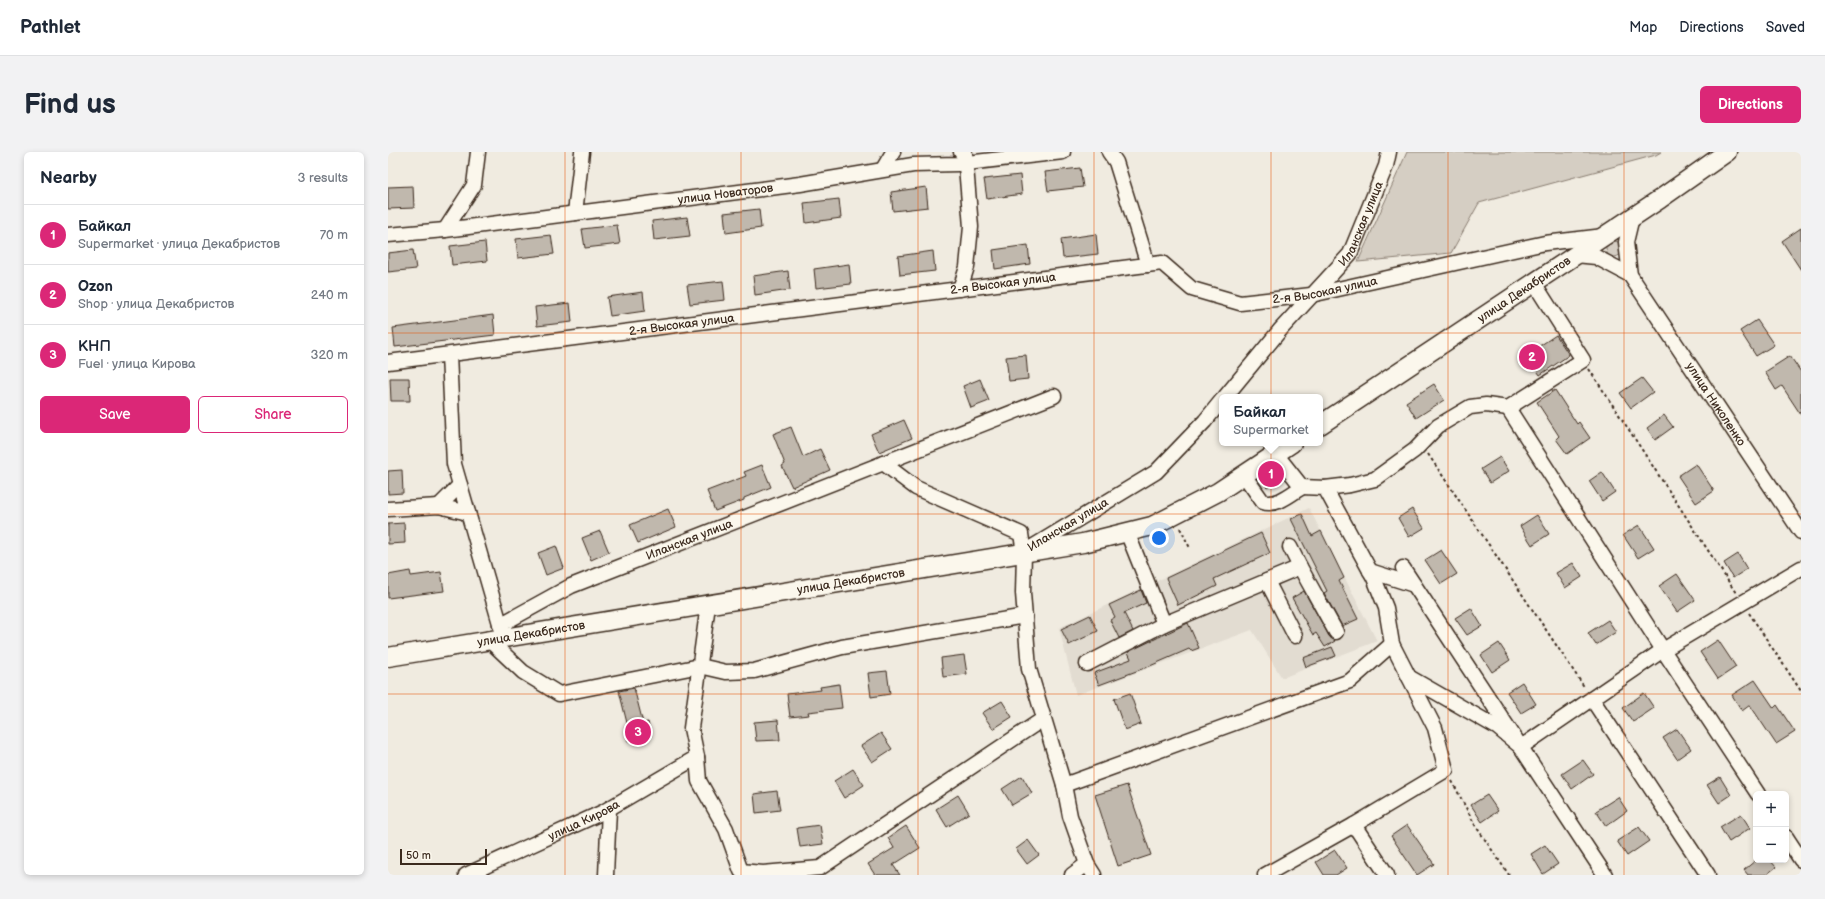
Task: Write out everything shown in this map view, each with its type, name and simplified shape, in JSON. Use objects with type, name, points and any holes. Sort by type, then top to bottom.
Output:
[{"type":"main road","name":"улица Декабристов","points":[[1323,423],[1576,255],[1726,152]]},
{"type":"main road","name":"улица Декабристов","points":[[388,658],[498,635],[708,605],[1083,543],[1152,526],[1218,492],[1288,446]]},
{"type":"street","points":[[445,230],[474,185],[478,152]]},
{"type":"street","points":[[574,213],[582,152]]},
{"type":"street","points":[[884,169],[893,152]]},
{"type":"street","name":"улица Новаторов","points":[[388,235],[445,230],[800,184],[884,169],[963,158],[1063,152]]},
{"type":"street","points":[[1110,152],[1116,162],[1148,265]]},
{"type":"street","name":"Иланская улица","points":[[1228,394],[1311,295],[1350,254],[1386,166],[1389,152]]},
{"type":"street","points":[[960,289],[967,267],[971,227],[963,158]]},
{"type":"street","points":[[1630,275],[1626,242],[1632,217]]},
{"type":"street","name":"2-я Высокая улица","points":[[388,362],[449,356],[1162,263],[1192,289],[1240,303],[1311,295],[1545,243],[1604,236]]},
{"type":"street","points":[[1576,255],[1596,257],[1630,275]]},
{"type":"street","name":"улица Николенко","points":[[1630,275],[1801,532]]},
{"type":"street","points":[[1244,475],[1263,502],[1268,504],[1275,503],[1302,487],[1325,488],[1350,486],[1375,479],[1415,450],[1438,426],[1470,407],[1486,405],[1508,408],[1583,360],[1534,283]]},
{"type":"street","points":[[449,356],[454,464],[468,513],[498,635],[523,672],[559,694],[700,666],[726,672],[754,671],[842,647],[1025,616]]},
{"type":"street","name":"Иланская улица","points":[[498,635],[571,586],[1054,396]]},
{"type":"street","name":"Иланская улица","points":[[883,463],[916,488],[1021,534],[1024,553],[1156,472],[1219,404]]},
{"type":"street","points":[[1508,408],[1663,650],[1756,791]]},
{"type":"street","points":[[1276,454],[1302,487]]},
{"type":"street","points":[[439,506],[460,485]]},
{"type":"street","points":[[1265,875],[1354,825],[1446,770],[1435,728],[1392,644],[1386,608],[1370,571],[1325,488]]},
{"type":"street","points":[[388,509],[439,506],[468,513]]},
{"type":"street","points":[[1127,532],[1164,624]]},
{"type":"street","points":[[1290,547],[1336,632]]},
{"type":"street","points":[[1024,553],[1023,593],[1029,669],[1064,785],[1070,816],[1091,870],[1072,875]]},
{"type":"street","points":[[1087,664],[1164,624],[1300,567]]},
{"type":"street","points":[[1403,568],[1605,875]]},
{"type":"street","points":[[1521,747],[1663,650],[1801,568]]},
{"type":"street","points":[[1370,571],[1414,584]]},
{"type":"street","points":[[1267,581],[1295,636]]},
{"type":"street","points":[[708,605],[691,728],[697,757],[699,780],[726,830],[741,873],[763,873],[820,868],[1043,719]]},
{"type":"street","points":[[1064,785],[1350,681],[1392,644]]},
{"type":"street","points":[[1409,677],[1498,728],[1521,747]]},
{"type":"street","points":[[1592,699],[1708,875]]},
{"type":"street","name":"улица Кирова","points":[[466,875],[609,809],[697,757]]},
{"type":"street","points":[[606,875],[609,809]]},
{"type":"street","points":[[1354,825],[1387,875]]},
{"type":"street","points":[[1789,842],[1801,860]]},
{"type":"path","points":[[1583,360],[1801,691]]},
{"type":"path","points":[[1421,443],[1592,699]]},
{"type":"path","points":[[1446,770],[1475,825],[1509,875]]},
{"type":"shaded area","points":[[1407,152],[1661,152],[1656,155],[1479,203],[1451,253],[1358,262]]},
{"type":"shaded area","points":[[1614,241],[1620,243],[1622,249],[1620,255],[1614,257],[1608,255],[1606,249],[1608,243]]},
{"type":"shaded area","points":[[1309,508],[1377,641],[1282,678],[1252,630],[1076,695],[1059,628]]},
{"type":"building","points":[[1080,168],[1083,187],[1048,191],[1045,172]]},
{"type":"building","points":[[1020,175],[1022,194],[987,199],[984,179]]},
{"type":"building","points":[[413,186],[414,208],[388,209],[388,187]]},
{"type":"building","points":[[926,187],[928,207],[893,211],[891,192]]},
{"type":"building","points":[[839,199],[841,218],[806,223],[804,203]]},
{"type":"building","points":[[759,209],[761,228],[726,233],[724,213]]},
{"type":"building","points":[[687,217],[690,236],[654,240],[652,221]]},
{"type":"building","points":[[617,225],[620,244],[585,248],[582,229]]},
{"type":"building","points":[[1801,228],[1801,270],[1782,241]]},
{"type":"building","points":[[1096,234],[1098,254],[1063,258],[1061,239]]},
{"type":"building","points":[[551,235],[554,254],[518,258],[516,239]]},
{"type":"building","points":[[485,242],[487,261],[452,265],[450,246]]},
{"type":"building","points":[[1028,245],[1030,264],[995,269],[993,250]]},
{"type":"building","points":[[413,250],[416,269],[388,272],[388,253]]},
{"type":"building","points":[[933,251],[935,271],[900,275],[898,256]]},
{"type":"building","points":[[849,264],[851,284],[816,288],[814,269]]},
{"type":"building","points":[[788,271],[790,290],[755,295],[753,276]]},
{"type":"building","points":[[723,281],[725,300],[690,304],[687,285]]},
{"type":"building","points":[[643,292],[645,311],[610,316],[607,297]]},
{"type":"building","points":[[570,303],[572,322],[537,326],[535,307]]},
{"type":"building","points":[[493,315],[495,335],[395,347],[393,328]]},
{"type":"building","points":[[1757,320],[1774,345],[1756,356],[1740,331]]},
{"type":"building","points":[[1556,335],[1569,355],[1540,375],[1526,355]]},
{"type":"building","points":[[1026,355],[1028,379],[1009,381],[1006,357]]},
{"type":"building","points":[[1790,356],[1801,372],[1801,415],[1782,386],[1776,390],[1765,372]]},
{"type":"building","points":[[390,378],[409,378],[410,401],[391,401]]},
{"type":"building","points":[[1642,378],[1653,392],[1631,408],[1620,393]]},
{"type":"building","points":[[980,379],[989,401],[971,408],[963,386]]},
{"type":"building","points":[[1434,384],[1444,400],[1416,418],[1406,402]]},
{"type":"building","points":[[1555,390],[1577,424],[1579,422],[1590,438],[1567,454],[1556,439],[1559,436],[1537,402]]},
{"type":"building","points":[[1664,415],[1673,427],[1655,440],[1647,428]]},
{"type":"building","points":[[904,420],[912,438],[879,452],[871,434]]},
{"type":"building","points":[[791,427],[803,457],[820,449],[830,470],[792,487],[782,466],[785,464],[773,434]]},
{"type":"building","points":[[1500,457],[1509,471],[1490,483],[1481,469]]},
{"type":"building","points":[[1696,464],[1714,491],[1696,503],[1678,476]]},
{"type":"building","points":[[762,465],[771,487],[744,498],[744,500],[715,511],[707,491],[746,476],[744,472]]},
{"type":"building","points":[[1275,467],[1282,476],[1279,478],[1280,480],[1267,487],[1261,476]]},
{"type":"building","points":[[402,470],[403,493],[388,494],[388,471]]},
{"type":"building","points":[[1602,472],[1615,492],[1602,501],[1589,481]]},
{"type":"building","points":[[668,509],[676,527],[638,543],[630,525]]},
{"type":"building","points":[[1412,509],[1424,528],[1409,537],[1398,518]]},
{"type":"building","points":[[1302,514],[1312,536],[1321,531],[1344,578],[1339,581],[1358,619],[1342,626],[1324,593],[1327,591],[1291,519]]},
{"type":"building","points":[[1537,515],[1549,534],[1532,545],[1520,526]]},
{"type":"building","points":[[404,523],[405,543],[388,544],[388,524]]},
{"type":"building","points":[[1639,525],[1654,548],[1638,558],[1623,535]]},
{"type":"building","points":[[600,531],[609,552],[591,560],[582,538]]},
{"type":"building","points":[[1261,533],[1270,553],[1214,579],[1217,586],[1178,605],[1166,578]]},
{"type":"building","points":[[556,546],[564,568],[546,575],[538,553]]},
{"type":"building","points":[[1441,550],[1457,574],[1441,584],[1425,560]]},
{"type":"building","points":[[1738,554],[1747,569],[1733,578],[1724,563]]},
{"type":"building","points":[[1573,563],[1582,577],[1565,588],[1556,573]]},
{"type":"building","points":[[410,571],[411,576],[441,572],[444,591],[388,598],[388,575]]},
{"type":"building","points":[[1677,574],[1695,600],[1677,612],[1659,586]]},
{"type":"building","points":[[1141,590],[1146,603],[1124,613],[1133,631],[1119,638],[1110,620],[1115,617],[1109,605]]},
{"type":"building","points":[[1304,591],[1329,636],[1335,641],[1325,647],[1316,633],[1313,635],[1292,598]]},
{"type":"building","points":[[1471,608],[1482,626],[1467,635],[1455,618]]},
{"type":"building","points":[[1090,615],[1098,631],[1069,645],[1061,629]]},
{"type":"building","points":[[1608,620],[1616,632],[1596,645],[1588,633]]},
{"type":"building","points":[[1188,623],[1199,648],[1191,651],[1189,649],[1150,666],[1099,685],[1094,673],[1131,659],[1128,652]]},
{"type":"building","points":[[1718,640],[1736,667],[1718,679],[1700,652]]},
{"type":"building","points":[[1499,643],[1510,660],[1492,672],[1481,655]]},
{"type":"building","points":[[1332,647],[1336,656],[1306,667],[1303,658]]},
{"type":"building","points":[[964,655],[967,674],[943,677],[941,658]]},
{"type":"building","points":[[887,671],[890,694],[871,697],[868,673]]},
{"type":"building","points":[[1755,680],[1774,708],[1777,705],[1795,732],[1776,744],[1750,705],[1742,711],[1732,695]]},
{"type":"building","points":[[1522,682],[1536,704],[1521,713],[1507,692]]},
{"type":"building","points":[[839,684],[842,708],[808,712],[809,715],[790,717],[787,694],[821,690],[820,687]]},
{"type":"building","points":[[634,688],[643,723],[648,722],[651,736],[628,741],[625,728],[628,727],[619,691]]},
{"type":"building","points":[[1130,693],[1141,724],[1125,730],[1114,699]]},
{"type":"building","points":[[1644,693],[1654,708],[1633,722],[1623,708]]},
{"type":"building","points":[[1002,701],[1012,717],[993,729],[982,713]]},
{"type":"building","points":[[778,720],[780,740],[756,741],[754,722]]},
{"type":"building","points":[[1677,729],[1691,749],[1677,759],[1663,738]]},
{"type":"building","points":[[881,733],[892,749],[872,762],[861,746]]},
{"type":"building","points":[[1583,760],[1593,774],[1572,789],[1562,774]]},
{"type":"building","points":[[853,769],[864,785],[844,798],[834,781]]},
{"type":"building","points":[[1022,776],[1032,793],[1012,805],[1002,789]]},
{"type":"building","points":[[1720,777],[1731,795],[1719,803],[1707,785]]},
{"type":"building","points":[[1127,785],[1151,855],[1118,866],[1095,795]]},
{"type":"building","points":[[777,791],[780,810],[756,813],[754,794]]},
{"type":"building","points":[[958,795],[969,813],[947,827],[936,809]]},
{"type":"building","points":[[1487,795],[1498,811],[1482,822],[1471,805]]},
{"type":"building","points":[[1618,797],[1627,811],[1606,826],[1596,811]]},
{"type":"building","points":[[1741,814],[1750,828],[1729,842],[1720,827]]},
{"type":"building","points":[[820,825],[823,844],[800,847],[797,828]]},
{"type":"building","points":[[1407,825],[1434,864],[1417,875],[1391,836]]},
{"type":"building","points":[[906,826],[920,848],[893,865],[900,875],[875,875],[868,864],[894,848],[888,838]]},
{"type":"building","points":[[1639,827],[1649,841],[1627,856],[1617,841]]},
{"type":"building","points":[[1028,840],[1039,855],[1027,864],[1016,849]]},
{"type":"building","points":[[1545,845],[1558,864],[1543,874],[1531,854]]},
{"type":"building","points":[[1335,850],[1347,868],[1336,875],[1324,875],[1316,862]]},
{"type":"building","points":[[1753,862],[1773,863],[1776,867],[1766,875],[1748,875],[1744,870]]},
{"type":"place","name":"Ozon","points":[[1532,357]]},
{"type":"place","name":"Байкал","points":[[1271,474]]},
{"type":"place","name":"КНП","points":[[638,732]]}]
